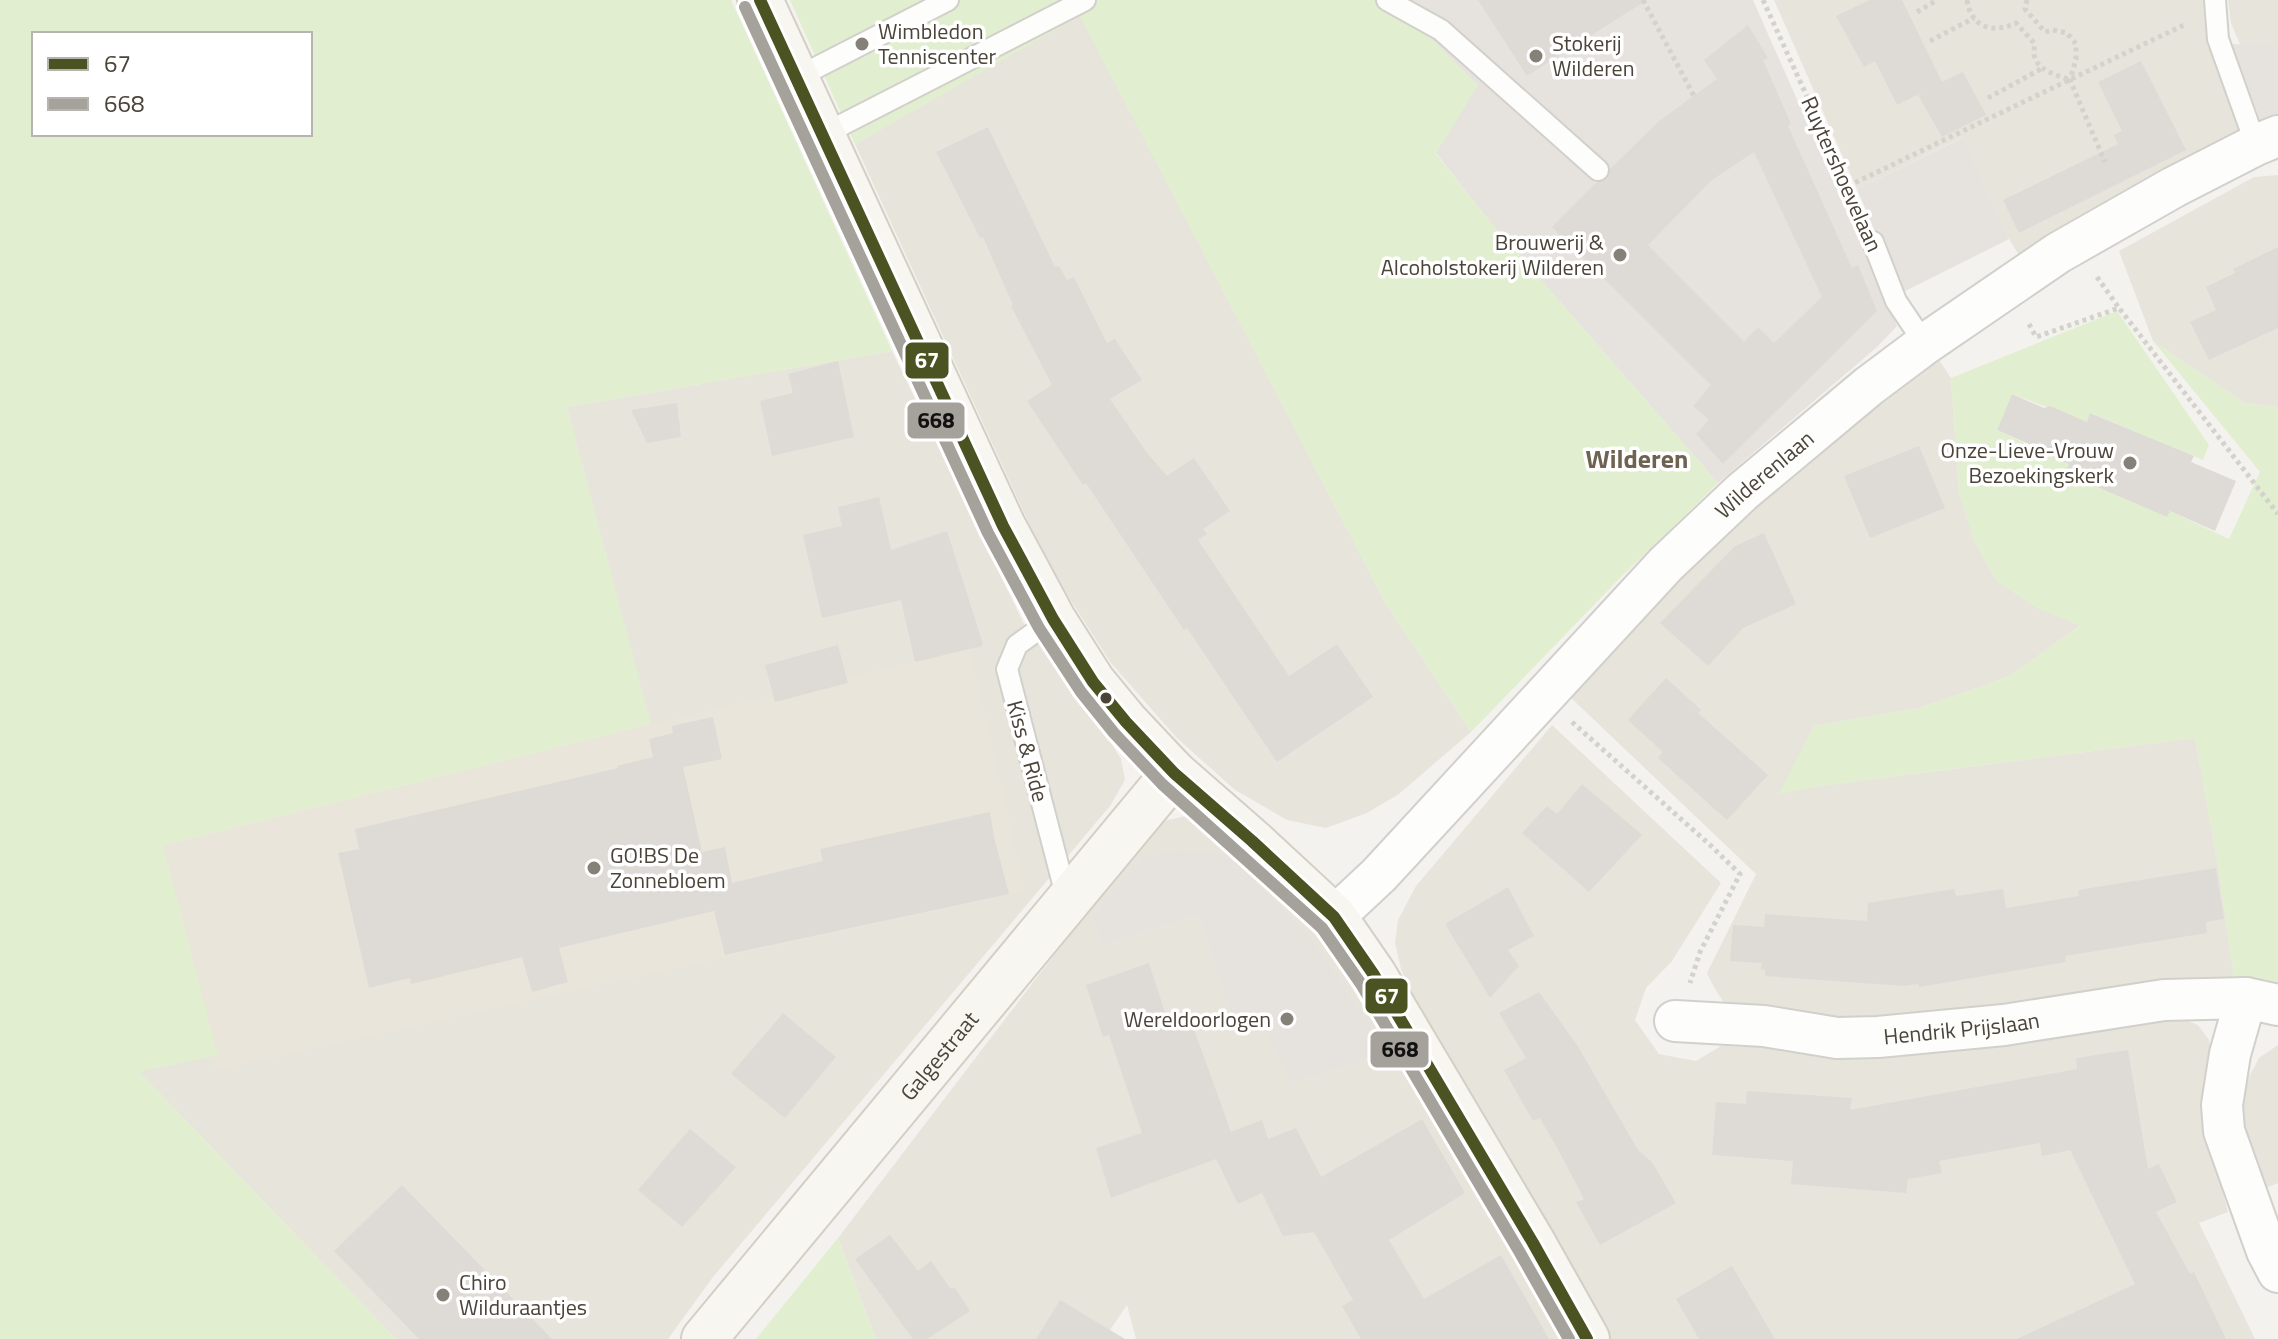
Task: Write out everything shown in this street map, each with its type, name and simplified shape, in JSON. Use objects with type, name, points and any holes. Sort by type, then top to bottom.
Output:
[{"type":"street","points":[[760,0],[1003,526],[1053,619],[1101,692],[1174,773],[1334,917],[1374,975],[1587,1339]]},
{"type":"street","name":"Wilderenlaan","points":[[1334,917],[1379,875],[1666,564],[1742,492],[1869,386],[2058,253],[2174,187],[2267,141]]},
{"type":"street","name":"Galgestraat","points":[[704,1339],[1174,773]]},
{"type":"street","name":"Hendrik Prijslaan","points":[[1675,1021],[1764,1026],[1837,1038],[1878,1037],[2004,1025],[2164,1000],[2262,1002]]},
{"type":"street","name":"Hendrik Prijslaan","points":[[2262,1002],[2230,1054],[2222,1105],[2224,1131],[2267,1251],[2278,1272]]},
{"type":"lane","points":[[796,78],[948,0]]},
{"type":"lane","points":[[822,135],[1085,0]]},
{"type":"lane","points":[[1387,0],[1441,30],[1598,170]]},
{"type":"lane","points":[[2215,5],[2218,39],[2267,141]]},
{"type":"lane","name":"Ruytershoevelaan","points":[[1873,242],[1896,301],[1925,344]]},
{"type":"lane","name":"Kiss & Ride","points":[[1053,619],[1017,645],[1007,669],[1067,901]]},
{"type":"path","points":[[1643,0],[1694,96]]},
{"type":"path","name":"Ruytershoevelaan","points":[[1763,0],[1873,242]]},
{"type":"path","points":[[1917,12],[1937,0]]},
{"type":"path","points":[[1967,0],[1971,14],[1985,27],[2005,28],[2016,23],[2035,44],[2035,57],[2041,69],[2070,80]]},
{"type":"path","points":[[2027,0],[2025,9],[2045,32],[2067,33],[2076,44],[2076,59],[2070,80],[2105,162]]},
{"type":"path","points":[[1848,186],[2070,80],[2215,5]]},
{"type":"path","points":[[1930,41],[1974,18]]},
{"type":"path","points":[[1988,98],[2041,69]]},
{"type":"path","points":[[2099,280],[2278,514]]},
{"type":"path","points":[[2010,288],[2036,337],[2119,308]]},
{"type":"path","points":[[1543,696],[1740,874],[1700,952],[1675,1021]]},
{"type":"shaded area","points":[[1393,0],[1753,0],[1897,326],[1877,347],[1718,483],[1486,217],[1436,153]]},
{"type":"shaded area","points":[[1774,0],[2203,0],[2206,29],[2242,129],[2019,255],[1961,138],[1857,189]]},
{"type":"shaded area","points":[[2228,0],[2278,0],[2278,118],[2272,121],[2231,23]]},
{"type":"shaded area","points":[[1080,15],[1386,604],[1471,732],[1399,794],[1367,813],[1326,828],[1287,820],[1235,790],[1176,737],[1111,663],[1048,565],[855,144]]},
{"type":"shaded area","points":[[2232,44],[2278,46],[2278,122],[2263,128]]},
{"type":"shaded area","points":[[1962,138],[2009,239],[1901,293],[1857,189]]},
{"type":"shaded area","points":[[2278,175],[2278,407],[2244,403],[2153,341],[2119,251],[2254,177]]},
{"type":"shaded area","points":[[892,351],[1025,626],[1092,711],[1121,759],[1125,780],[1110,806],[713,1277],[668,1339],[396,1339],[138,1071],[217,1055],[650,723],[567,407]]},
{"type":"shaded area","points":[[1939,360],[1951,378],[1959,494],[1975,542],[1997,581],[2036,607],[2081,625],[2008,677],[1919,708],[1814,726],[1781,793],[2195,738],[2234,978],[2129,986],[1965,1014],[1870,1018],[1744,1012],[1727,1007],[1707,973],[1756,874],[1567,694],[1720,528]]},
{"type":"shaded area","name":"GO!BS De Zonnebloem","points":[[970,649],[1025,891],[215,1070],[162,845]]},
{"type":"shaded area","points":[[1552,725],[1721,883],[1672,961],[1646,988],[1635,1020],[1659,1054],[1696,1061],[1721,1046],[1811,1049],[2164,1018],[2183,1019],[2198,1025],[2209,1040],[2213,1065],[2209,1140],[2228,1212],[2199,1223],[2255,1339],[1611,1339],[1417,1006],[1401,969],[1395,943],[1398,920],[1416,886]]},
{"type":"shaded area","points":[[1190,815],[1218,832],[1320,935],[1566,1339],[1136,1339],[1127,1305],[1104,1339],[876,1339],[838,1238],[1138,845],[1164,821]]},
{"type":"shaded area","points":[[1181,850],[1236,857],[1317,947],[1389,1053],[1292,1081],[1264,1029],[1237,1034],[1199,914],[1101,944],[1093,915],[1142,857]]},
{"type":"shaded area","points":[[2278,1045],[2278,1183],[2266,1188],[2247,1148],[2242,1105],[2249,1077],[2259,1058]]},
{"type":"green space","points":[[0,0],[731,0],[892,351],[567,407],[651,724],[163,845],[218,1055],[139,1072],[396,1339],[0,1339]]},
{"type":"green space","points":[[790,0],[1393,0],[1478,85],[1436,154],[1486,217],[1718,483],[1621,577],[1471,732],[1386,604],[1080,16],[855,144]]},
{"type":"green space","points":[[2117,311],[2209,445],[2203,460],[2091,413],[2087,422],[2012,394],[1997,430],[2069,464],[2066,473],[2167,517],[2170,511],[2229,539],[2260,472],[2153,341],[2244,403],[2278,407],[2278,985],[2234,978],[2195,738],[1820,786],[1779,794],[1814,726],[1919,708],[2008,677],[2080,626],[2036,607],[1997,581],[1975,542],[1959,494],[1951,378]]},
{"type":"green space","points":[[838,1238],[876,1339],[756,1339]]},
{"type":"building","name":"Stokerij Wilderen","points":[[1478,0],[1647,0],[1527,76]]},
{"type":"building","points":[[1870,0],[1902,0],[1942,82],[1963,72],[1986,115],[1942,137],[1918,95],[1935,86],[1897,105],[1875,61],[1864,67],[1836,16]]},
{"type":"building","name":"Brouwerij & Alcoholstokerij Wilderen","points":[[1748,25],[1768,58],[1763,60],[1791,124],[1788,126],[1852,268],[1858,265],[1877,311],[1723,464],[1696,434],[1709,420],[1693,406],[1711,385],[1552,227],[1596,183],[1607,179],[1611,168],[1659,121],[1717,79],[1704,60]],"holes":[[[1754,152],[1822,297],[1774,343],[1758,327],[1744,342],[1648,245],[1712,180]]]},
{"type":"building","points":[[2141,61],[2186,150],[2019,233],[2003,200],[2118,144],[2114,135],[2122,131],[2098,82]]},
{"type":"building","points":[[988,127],[1055,267],[1059,266],[1067,280],[1074,277],[1107,343],[1115,339],[1142,380],[1110,399],[1167,476],[1194,458],[1230,511],[1203,529],[1207,534],[1198,540],[1289,676],[1337,644],[1373,697],[1277,762],[1027,401],[1052,385],[1011,306],[983,237],[980,238],[936,152]]},
{"type":"building","points":[[2278,247],[2278,328],[2209,360],[2190,322],[2216,310],[2206,287],[2235,273],[2233,269]]},
{"type":"building","points":[[838,361],[854,437],[772,456],[760,401],[793,393],[788,374]]},
{"type":"building","name":"Onze-Lieve-Vrouw Bezoekingskerk","points":[[2012,394],[2087,422],[2090,413],[2194,456],[2191,462],[2236,481],[2215,531],[2170,511],[2167,517],[2065,473],[2069,464],[1997,430]]},
{"type":"building","points":[[677,403],[681,437],[647,443],[631,410]]},
{"type":"building","points":[[1919,446],[1945,508],[1870,538],[1844,476]]},
{"type":"building","points":[[879,497],[891,550],[947,531],[982,646],[915,662],[901,600],[822,618],[803,535],[842,526],[838,507]]},
{"type":"building","points":[[1764,533],[1796,604],[1743,628],[1708,666],[1660,623],[1735,546]]},
{"type":"building","points":[[838,645],[848,683],[775,702],[765,665]]},
{"type":"building","points":[[1666,678],[1701,710],[1698,713],[1768,775],[1727,820],[1658,758],[1663,752],[1628,720]]},
{"type":"building","points":[[713,717],[722,759],[683,767],[702,852],[725,847],[732,883],[823,861],[820,849],[990,812],[1009,894],[725,955],[714,911],[559,948],[568,982],[532,992],[522,957],[411,984],[410,978],[369,988],[338,853],[359,849],[355,829],[618,768],[653,757],[649,739],[673,733],[672,726]]},
{"type":"building","points":[[1582,784],[1642,835],[1589,892],[1522,833],[1547,806],[1557,814]]},
{"type":"building","points":[[2216,868],[2224,919],[2206,922],[2207,933],[2065,956],[2066,962],[1919,987],[1918,984],[1904,986],[1765,976],[1762,963],[1730,961],[1733,925],[1764,927],[1765,914],[1867,921],[1868,903],[1954,889],[1956,896],[2003,889],[2006,908],[2079,896],[2078,890]]},
{"type":"building","points":[[1508,887],[1534,936],[1508,950],[1519,966],[1490,998],[1445,924]]},
{"type":"building","points":[[1149,963],[1166,1016],[1187,1010],[1231,1132],[1262,1120],[1268,1139],[1296,1128],[1321,1177],[1422,1119],[1465,1193],[1389,1240],[1424,1299],[1501,1255],[1549,1339],[1361,1339],[1342,1306],[1353,1300],[1314,1232],[1283,1236],[1262,1193],[1238,1204],[1216,1159],[1111,1198],[1096,1148],[1142,1133],[1109,1035],[1103,1037],[1086,985]]},
{"type":"building","points":[[1539,992],[1577,1045],[1638,1150],[1652,1162],[1676,1203],[1600,1245],[1576,1202],[1584,1199],[1560,1153],[1540,1118],[1533,1121],[1504,1070],[1526,1058],[1499,1013]]},
{"type":"building","points":[[783,1013],[836,1057],[785,1118],[731,1074]]},
{"type":"building","points":[[2128,1050],[2148,1169],[2159,1164],[2177,1202],[2156,1212],[2190,1274],[2194,1272],[2226,1339],[2017,1339],[2135,1284],[2070,1150],[2042,1156],[2040,1143],[1939,1161],[1942,1173],[1908,1179],[1906,1193],[1791,1184],[1793,1161],[1712,1155],[1716,1102],[1746,1104],[1747,1091],[1852,1098],[1850,1110],[2077,1069],[2076,1058]]},
{"type":"building","points":[[690,1129],[736,1167],[682,1227],[638,1190]]},
{"type":"building","name":"Chiro Wilduraantjes","points":[[402,1185],[552,1339],[419,1339],[334,1251]]},
{"type":"building","points":[[890,1235],[918,1271],[931,1261],[970,1311],[927,1339],[913,1339],[855,1259]]},
{"type":"building","points":[[1732,1266],[1775,1339],[1699,1339],[1676,1299]]},
{"type":"building","points":[[1060,1300],[1125,1339],[1036,1339]]},
{"type":"transit line","name":"67","points":[[760,0],[1003,526],[1053,619],[1093,682],[1174,773],[1334,917],[1374,975],[1587,1339]]},
{"type":"transit line","name":"668","points":[[745,7],[988,533],[1039,628],[1081,692],[1162,784],[1322,928],[1361,984],[1569,1339]]},
{"type":"place","name":"Wimbledon Tenniscenter","points":[[862,44]]},
{"type":"place","name":"Stokerij Wilderen","points":[[1536,56]]},
{"type":"place","name":"Brouwerij & Alcoholstokerij Wilderen","points":[[1620,255]]},
{"type":"place","name":"Onze-Lieve-Vrouw Bezoekingskerk","points":[[2130,463]]},
{"type":"place","name":"GO!BS De Zonnebloem","points":[[594,868]]},
{"type":"place","name":"Wereldoorlogen","points":[[1287,1019]]},
{"type":"place","name":"Chiro Wilduraantjes","points":[[443,1295]]},
{"type":"district","name":"Wilderen","points":[[1637,459]]}]
